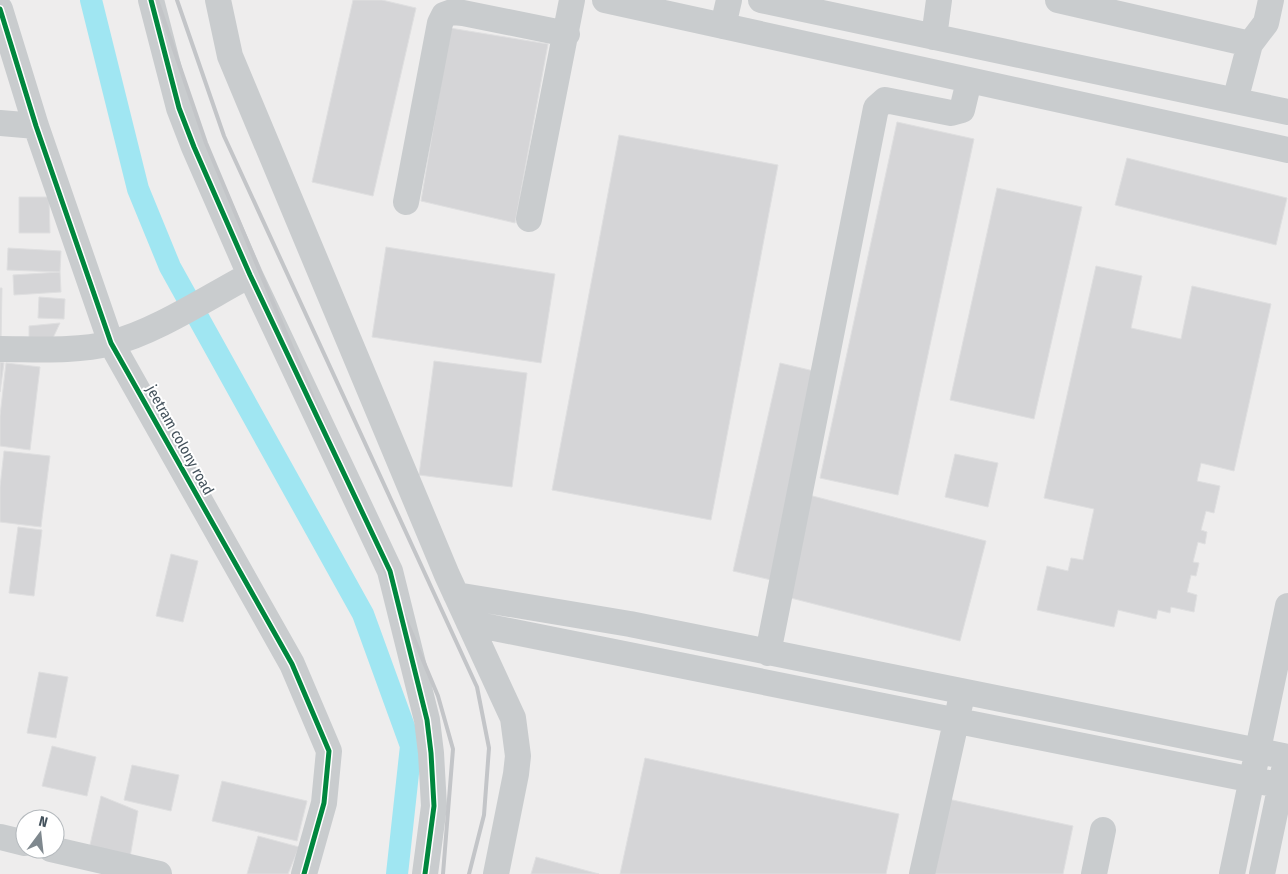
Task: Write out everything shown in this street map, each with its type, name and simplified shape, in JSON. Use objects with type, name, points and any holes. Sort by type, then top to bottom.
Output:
[{"type":"street","points":[[151,0],[179,108],[242,279],[390,571],[427,720],[431,753],[434,806],[425,874]]},
{"type":"street","points":[[218,0],[230,56],[456,595],[510,711],[518,756],[510,812],[496,874]]},
{"type":"street","points":[[529,219],[567,34],[572,0]]},
{"type":"street","points":[[605,0],[1288,150]]},
{"type":"street","points":[[723,26],[729,0]]},
{"type":"street","points":[[761,0],[1288,112]]},
{"type":"street","points":[[934,37],[939,0]]},
{"type":"street","points":[[1058,0],[1250,44]]},
{"type":"street","name":"jeetram colony road","points":[[0,9],[36,126],[111,343],[292,664],[329,751],[324,803],[304,874]]},
{"type":"street","points":[[406,202],[440,23],[444,15],[452,12],[464,13],[567,34]]},
{"type":"street","points":[[1235,101],[1250,44],[1275,16]]},
{"type":"street","points":[[768,652],[876,108],[885,100],[951,113],[957,112],[962,110],[969,80]]},
{"type":"street","points":[[0,123],[36,126]]},
{"type":"street","points":[[0,349],[61,349],[111,343],[143,332],[242,279]]},
{"type":"street","points":[[456,595],[630,624],[1288,755],[1284,787],[1262,874]]},
{"type":"street","points":[[1232,874],[1288,606]]},
{"type":"street","points":[[469,623],[1284,787]]},
{"type":"street","points":[[922,874],[963,691]]},
{"type":"street","points":[[1094,874],[1103,830]]},
{"type":"street","points":[[0,837],[15,841]]},
{"type":"street","points":[[65,852],[158,874]]},
{"type":"building","points":[[353,0],[382,0],[416,8],[373,196],[312,182]]},
{"type":"building","points":[[450,28],[548,44],[515,223],[421,201]]},
{"type":"building","points":[[897,122],[974,139],[898,495],[820,478]]},
{"type":"building","points":[[619,135],[778,165],[711,520],[552,490]]},
{"type":"building","points":[[1127,158],[1287,198],[1276,245],[1115,205]]},
{"type":"building","points":[[997,188],[1082,207],[1034,419],[950,400]]},
{"type":"building","points":[[19,197],[49,197],[50,233],[19,233]]},
{"type":"building","points":[[386,247],[555,274],[541,363],[372,337]]},
{"type":"building","points":[[8,248],[61,251],[60,272],[7,270]]},
{"type":"building","points":[[1096,266],[1142,276],[1131,328],[1181,339],[1192,286],[1271,304],[1234,471],[1201,463],[1197,481],[1220,486],[1214,513],[1206,511],[1201,530],[1207,532],[1205,544],[1198,542],[1193,562],[1199,563],[1196,576],[1191,575],[1187,592],[1197,595],[1194,612],[1171,607],[1170,613],[1158,610],[1156,619],[1118,610],[1114,627],[1037,610],[1047,566],[1068,571],[1071,558],[1083,560],[1094,509],[1044,498]]},
{"type":"building","points":[[60,272],[61,292],[14,295],[13,275]]},
{"type":"building","points":[[0,288],[2,288],[1,340],[0,340]]},
{"type":"building","points":[[39,297],[65,299],[64,319],[38,318]]},
{"type":"building","points":[[60,323],[52,340],[29,341],[29,326]]},
{"type":"building","points":[[434,361],[527,373],[512,487],[419,475]]},
{"type":"building","points":[[0,362],[4,363],[0,392]]},
{"type":"building","points":[[6,363],[40,367],[30,450],[0,446],[0,416]]},
{"type":"building","points":[[780,363],[818,372],[771,580],[733,571]]},
{"type":"building","points":[[4,451],[50,456],[41,527],[0,522],[0,487]]},
{"type":"building","points":[[955,454],[998,463],[988,507],[945,497]]},
{"type":"building","points":[[809,495],[986,541],[960,641],[783,596]]},
{"type":"building","points":[[18,527],[42,530],[34,596],[9,593]]},
{"type":"building","points":[[171,554],[198,561],[183,622],[156,616]]},
{"type":"building","points":[[39,672],[68,677],[56,738],[27,733]]},
{"type":"building","points":[[52,746],[96,757],[87,796],[42,786]]},
{"type":"building","points":[[645,758],[899,814],[886,874],[620,874]]},
{"type":"building","points":[[132,765],[179,775],[171,811],[124,800]]},
{"type":"building","points":[[222,781],[307,801],[297,841],[212,821]]},
{"type":"building","points":[[101,796],[138,811],[129,863],[88,854]]},
{"type":"building","points":[[948,799],[1073,826],[1063,874],[932,874]]},
{"type":"building","points":[[258,836],[299,847],[288,874],[247,874]]},
{"type":"building","points":[[536,857],[599,874],[531,874]]},
{"type":"waterway","points":[[91,0],[138,189],[170,267],[363,614],[411,746],[397,874]]},
{"type":"railway","points":[[157,0],[206,143],[438,696],[453,749],[443,874]]},
{"type":"railway","points":[[177,0],[224,136],[477,687],[489,748],[484,815],[469,874]]},
{"type":"cycle path","points":[[151,0],[179,108],[194,147],[250,275],[390,571],[427,720],[431,753],[434,806],[425,874]]},
{"type":"cycle path","points":[[0,9],[36,126],[111,343],[292,664],[329,751],[324,803],[304,874]]}]
